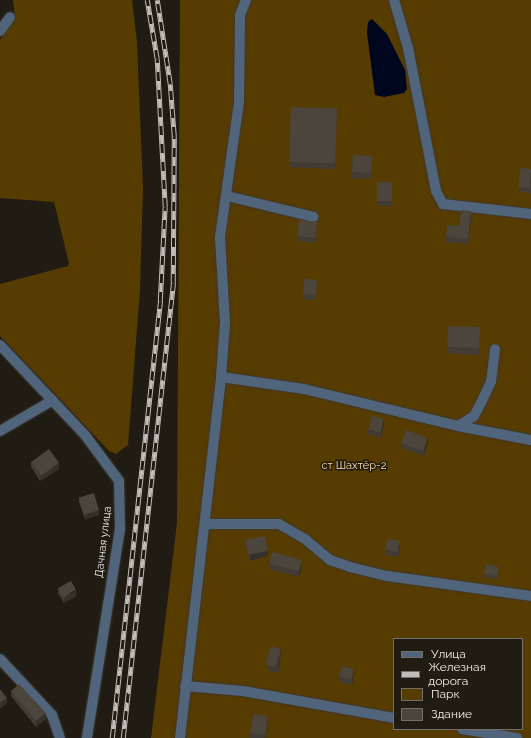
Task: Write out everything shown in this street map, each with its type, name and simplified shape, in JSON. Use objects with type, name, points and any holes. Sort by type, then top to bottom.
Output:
[{"type":"street","points":[[180,738],[185,686],[206,524],[221,377],[225,322],[220,237],[227,196],[239,102],[240,15],[246,0]]},
{"type":"street","points":[[394,0],[408,48],[436,191],[443,204],[531,214]]},
{"type":"street","points":[[0,31],[10,17]]},
{"type":"street","points":[[227,196],[314,217]]},
{"type":"street","name":"Дачная улица","points":[[0,345],[53,400],[113,469],[121,492],[120,529],[87,738]]},
{"type":"street","points":[[458,426],[474,416],[481,403],[491,382],[495,349]]},
{"type":"street","points":[[221,377],[304,389],[458,426],[531,440]]},
{"type":"street","points":[[0,432],[53,400]]},
{"type":"street","points":[[206,524],[279,524],[305,539],[330,560],[350,567],[387,576],[531,596]]},
{"type":"street","points":[[0,659],[52,715],[60,738]]},
{"type":"street","points":[[185,686],[243,691],[393,718]]},
{"type":"street","points":[[468,730],[517,738]]},
{"type":"green space","points":[[13,0],[132,0],[137,42],[143,188],[140,290],[128,445],[116,454],[109,451],[0,336],[0,284],[68,266],[69,263],[54,202],[0,198],[0,40],[15,16]]},
{"type":"green space","name":"ст Шахтёр-2","points":[[180,0],[531,0],[531,738],[151,738],[177,523]]},
{"type":"water","points":[[372,19],[387,34],[405,70],[407,89],[404,93],[384,97],[375,95],[367,33],[368,22]]},
{"type":"building","points":[[291,107],[337,109],[335,164],[289,162]]},
{"type":"building","points":[[353,155],[372,156],[371,173],[352,172]]},
{"type":"building","points":[[520,168],[531,169],[529,188],[518,187]]},
{"type":"building","points":[[377,182],[392,182],[392,201],[377,201]]},
{"type":"building","points":[[461,210],[471,211],[468,239],[446,237],[447,225],[459,226]]},
{"type":"building","points":[[299,220],[317,222],[315,238],[297,236]]},
{"type":"building","points":[[304,279],[317,280],[316,295],[303,294]]},
{"type":"building","points":[[448,326],[480,327],[479,348],[447,347]]},
{"type":"building","points":[[372,416],[384,419],[380,432],[369,430]]},
{"type":"building","points":[[406,430],[428,438],[423,451],[401,443]]},
{"type":"building","points":[[49,449],[59,463],[41,476],[31,462]]},
{"type":"building","points":[[94,493],[99,510],[84,515],[79,497]]},
{"type":"building","points":[[265,536],[268,551],[248,555],[245,540]]},
{"type":"building","points":[[387,539],[400,541],[398,552],[385,550]]},
{"type":"building","points":[[272,552],[302,560],[299,572],[269,564]]},
{"type":"building","points":[[486,564],[499,567],[496,577],[484,574]]},
{"type":"building","points":[[71,581],[76,590],[63,597],[58,588]]},
{"type":"building","points":[[271,646],[281,649],[275,667],[265,664]]},
{"type":"building","points":[[342,666],[354,669],[351,680],[339,677]]},
{"type":"building","points":[[19,684],[46,713],[36,721],[11,691]]},
{"type":"building","points":[[0,689],[7,698],[0,703]]},
{"type":"building","points":[[253,714],[268,716],[265,735],[250,733]]},
{"type":"railway","points":[[112,738],[160,301],[165,207],[157,59],[147,0]]},
{"type":"railway","points":[[123,738],[173,283],[174,136],[170,84],[157,0]]}]
